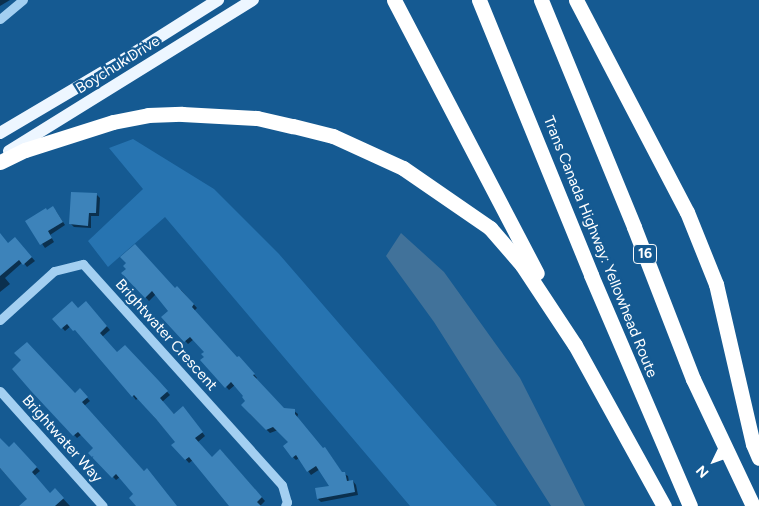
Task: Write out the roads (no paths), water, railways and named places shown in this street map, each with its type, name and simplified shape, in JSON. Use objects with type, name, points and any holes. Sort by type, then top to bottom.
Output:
[{"type":"highway","points":[[394,0],[575,345],[664,506]]},
{"type":"highway","name":"Trans Canada Highway: Yellowhead Route","points":[[479,0],[599,293],[690,506]]},
{"type":"highway","name":"16","points":[[541,0],[634,227],[693,379],[752,506]]},
{"type":"highway","points":[[576,0],[607,62],[650,137],[694,230],[716,284],[753,444],[759,458]]},
{"type":"highway","points":[[0,162],[25,150],[96,128],[148,115],[182,114],[257,118],[333,136],[403,168],[490,228],[522,265],[575,345]]},
{"type":"main road","name":"Boychuk Drive","points":[[0,133],[115,65],[218,0]]},
{"type":"main road","name":"Boychuk Drive","points":[[0,156],[253,0]]},
{"type":"street","points":[[0,19],[23,0]]},
{"type":"street","name":"Brightwater Crescent","points":[[0,320],[54,271],[83,264],[282,485],[287,502],[285,506]]},
{"type":"street","name":"Brightwater Way","points":[[0,391],[103,506]]}]
